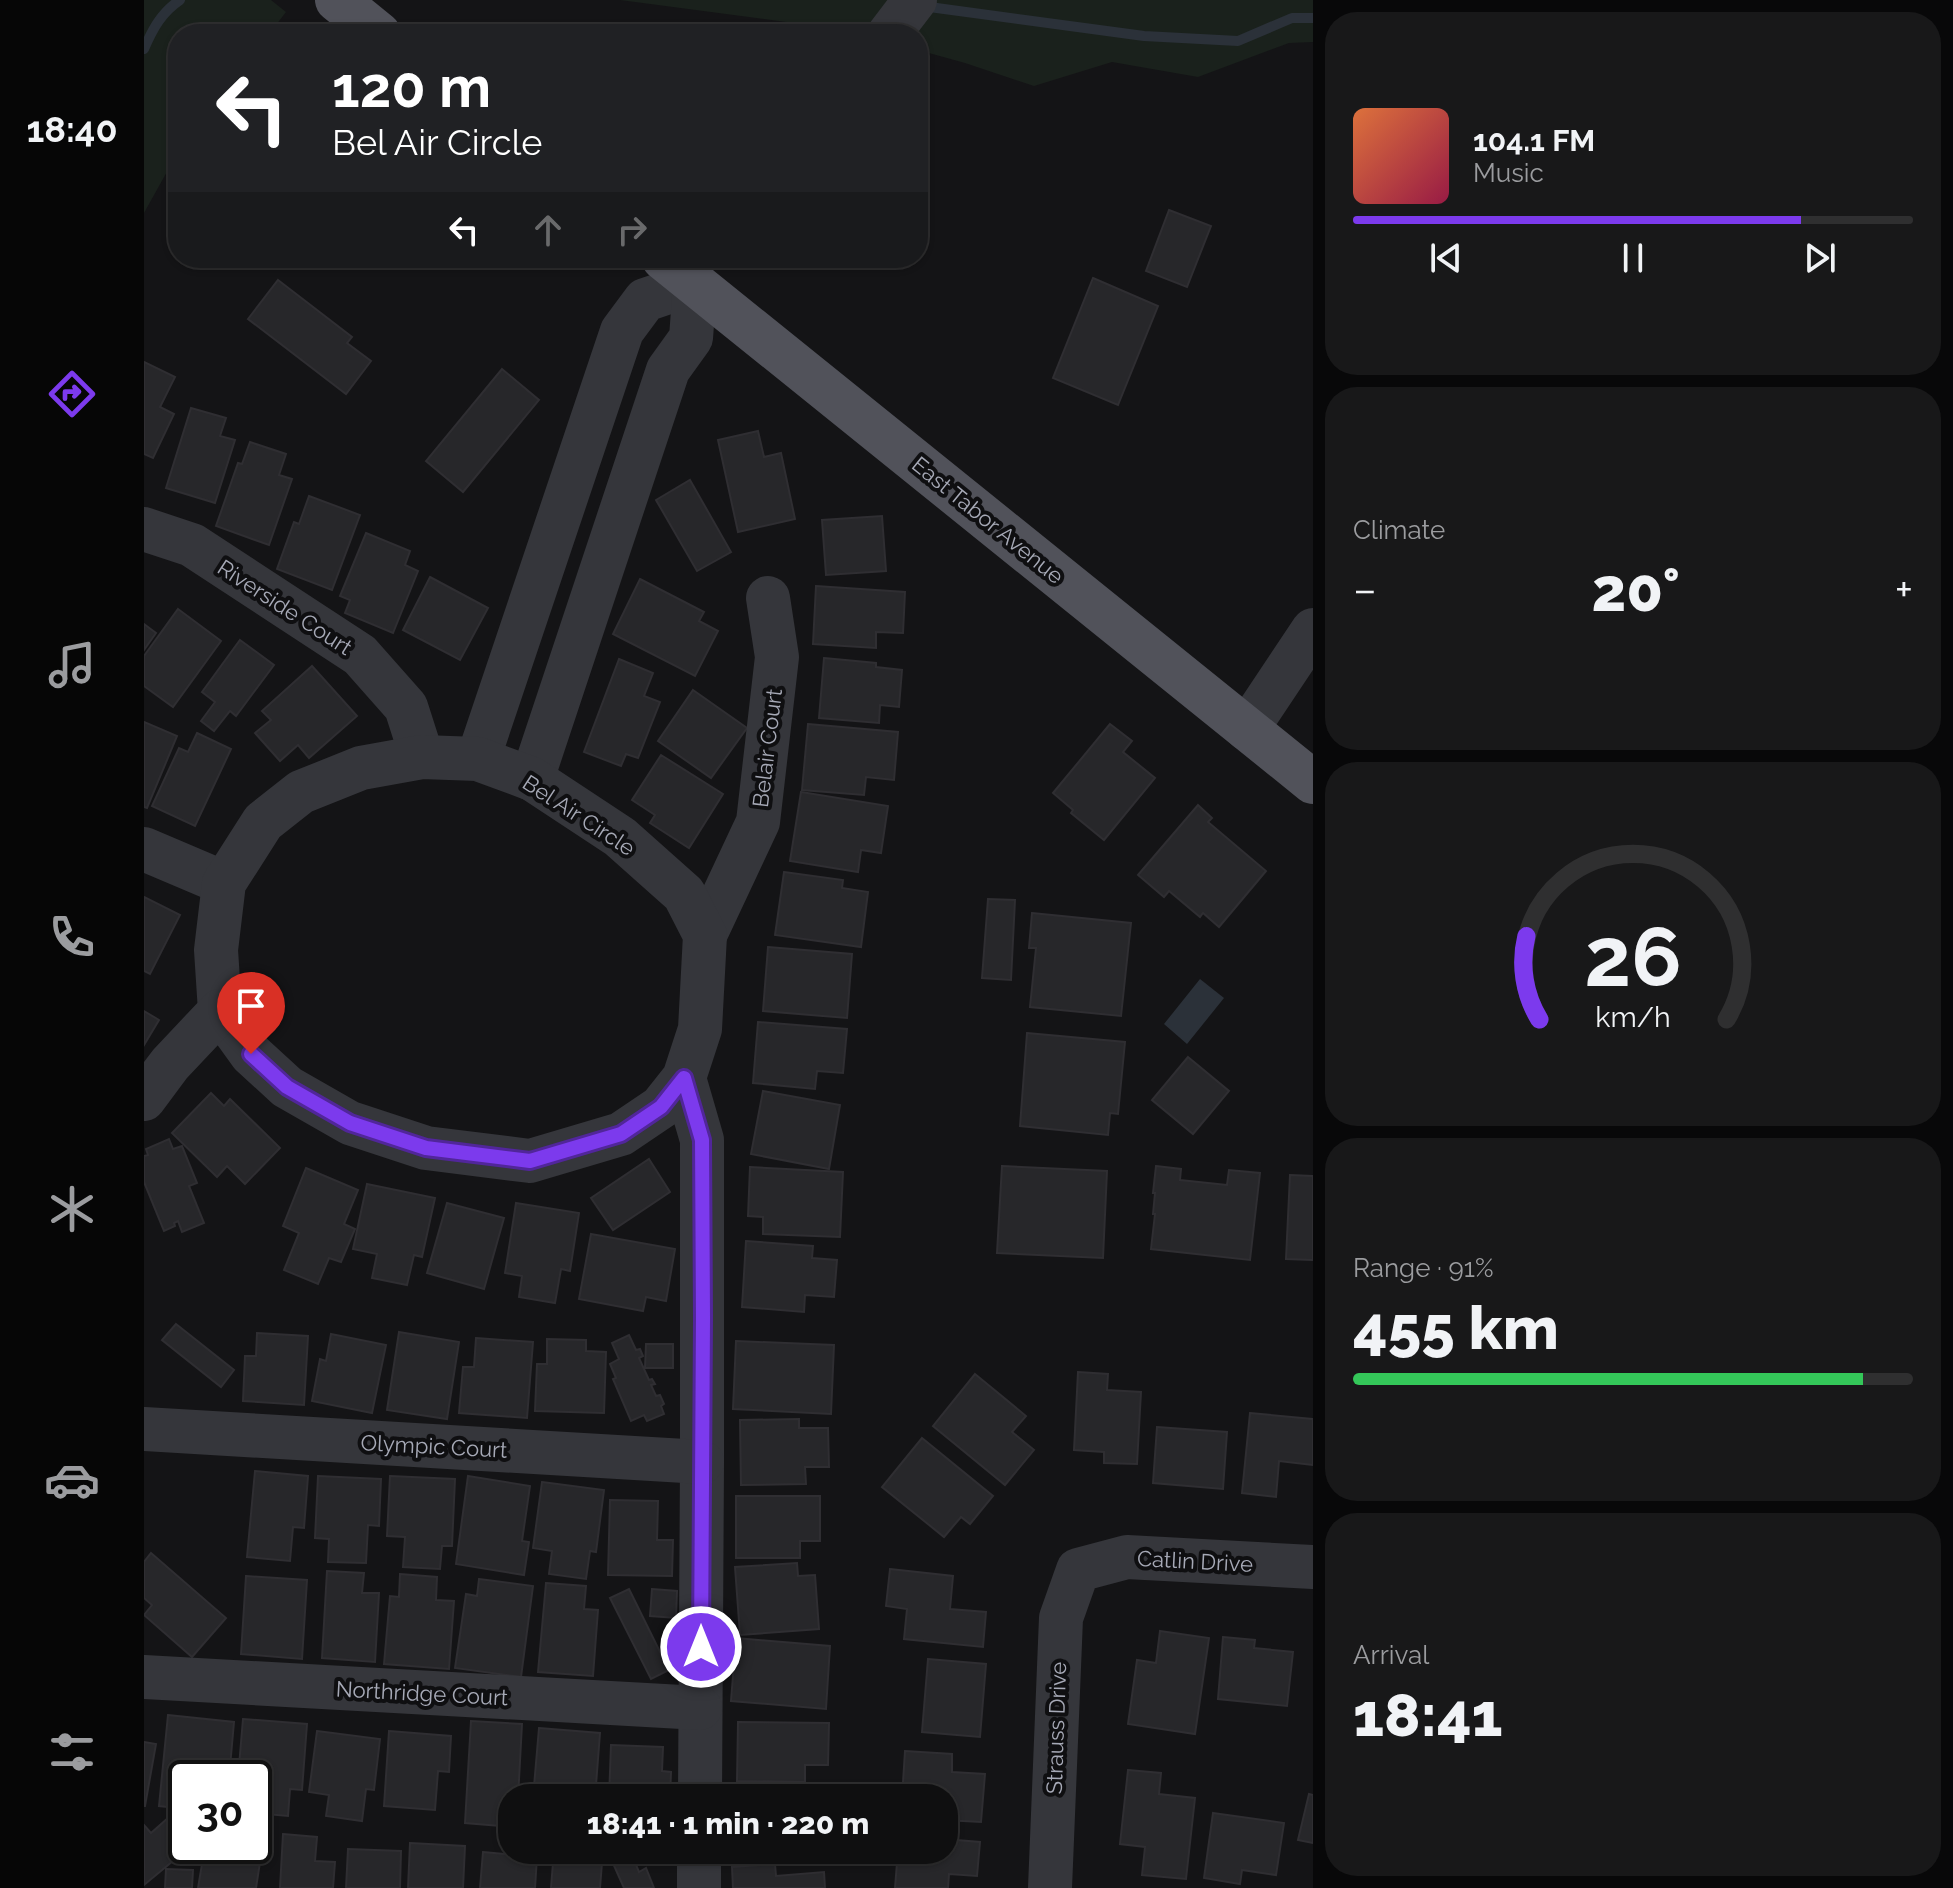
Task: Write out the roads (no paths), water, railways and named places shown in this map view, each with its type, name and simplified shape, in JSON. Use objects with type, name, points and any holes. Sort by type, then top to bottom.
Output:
[{"type":"main road","points":[[337,0],[367,24]]},
{"type":"main road","name":"East Tabor Avenue","points":[[693,268],[1313,782]]},
{"type":"street","points":[[897,24],[915,0]]},
{"type":"street","points":[[478,759],[622,331],[645,300],[688,268]]},
{"type":"street","points":[[532,779],[668,370],[691,338],[691,268]]},
{"type":"street","name":"Riverside Court","points":[[144,529],[192,545],[360,655],[406,707],[422,757]]},
{"type":"street","name":"Belair Court","points":[[705,935],[758,822],[777,657],[768,598]]},
{"type":"street","points":[[1247,729],[1313,630]]},
{"type":"street","name":"Bel Air Circle","points":[[220,1011],[216,950],[224,883],[263,822],[301,792],[361,768],[422,757],[478,759],[532,779],[620,837],[684,894],[705,935]]},
{"type":"street","points":[[144,849],[224,883]]},
{"type":"street","points":[[144,1099],[170,1064],[220,1011],[251,1054],[287,1087],[350,1123],[426,1148],[530,1161],[621,1134],[661,1107],[684,1078],[700,1029],[705,935]]},
{"type":"street","points":[[684,1078],[702,1140],[700,1784]]},
{"type":"street","name":"Olympic Court","points":[[154,1429],[702,1462]]},
{"type":"street","name":"Catlin Drive","points":[[1078,1570],[1127,1557],[1313,1567]]},
{"type":"street","name":"Strauss Drive","points":[[1050,1888],[1061,1618],[1078,1570]]},
{"type":"street","name":"Northridge Court","points":[[144,1677],[700,1708]]},
{"type":"street","points":[[699,1864],[699,1888]]},
{"type":"waterway","points":[[144,49],[159,21],[180,0]]},
{"type":"waterway","points":[[922,6],[1144,36],[1238,41],[1292,18],[1313,18]]}]
